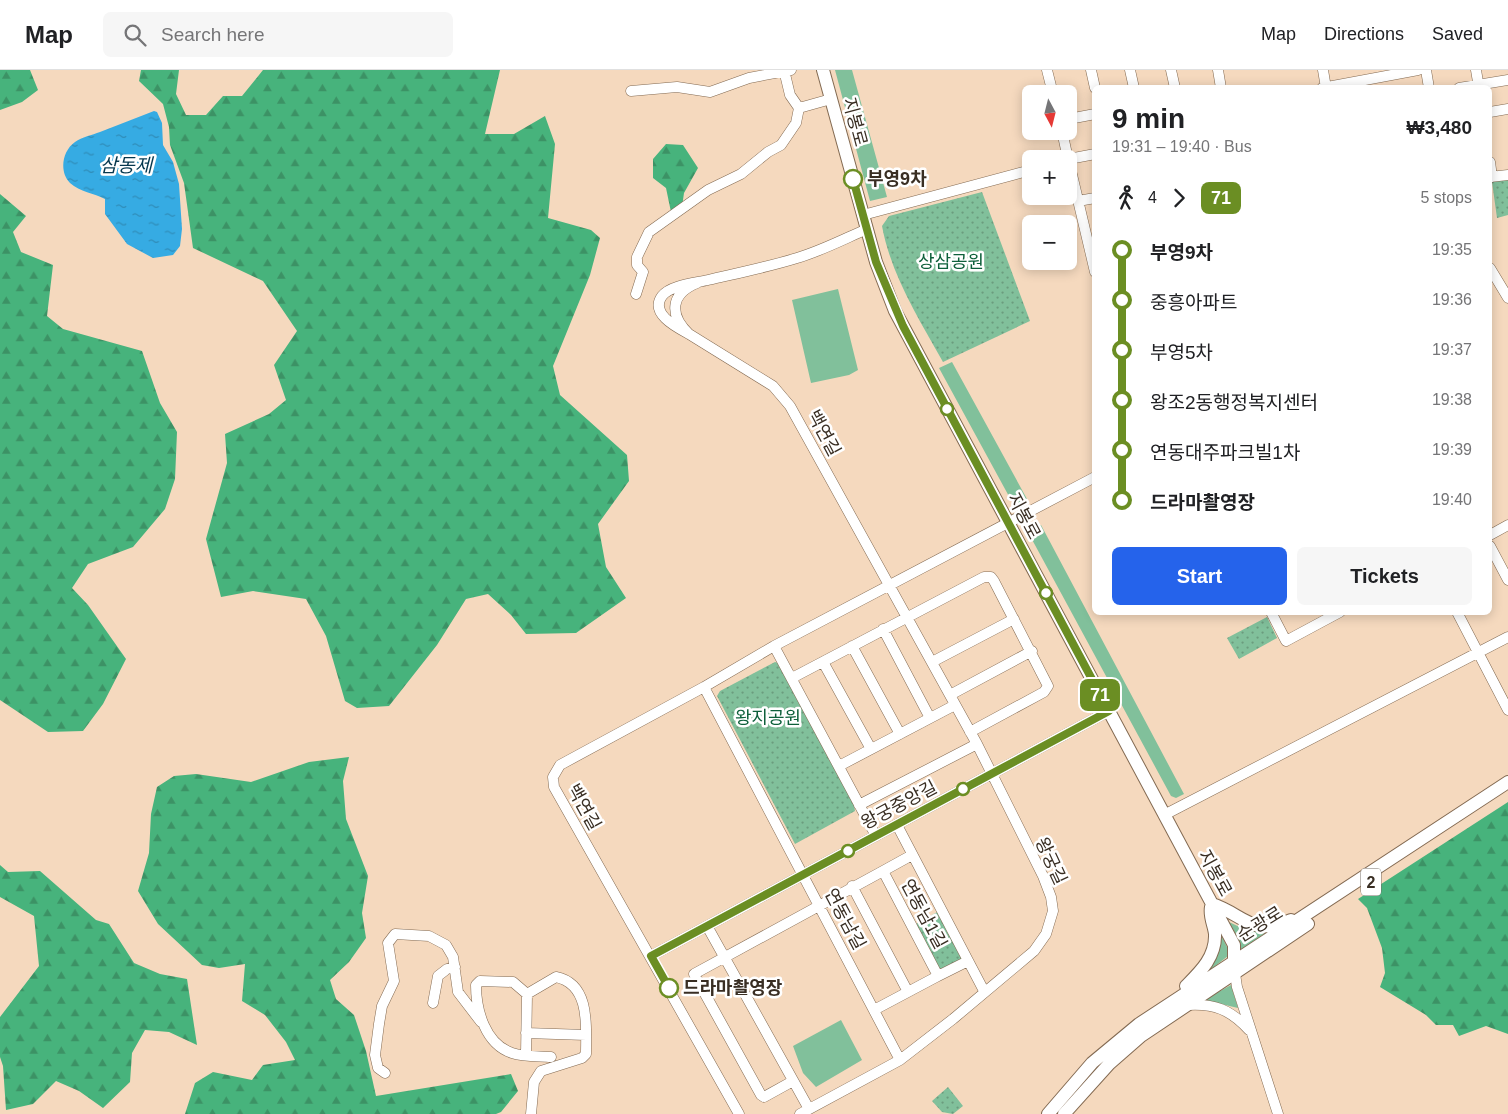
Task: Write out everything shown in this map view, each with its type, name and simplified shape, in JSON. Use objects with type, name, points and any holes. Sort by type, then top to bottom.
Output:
[{"type":"main road","name":"지봉로","points":[[823,70],[876,262],[899,319],[1234,944],[1234,967]]},
{"type":"main road","name":"순광로","points":[[1234,967],[1304,917],[1508,782]]},
{"type":"main road","name":"순광로","points":[[1048,1114],[1072,1084],[1112,1045],[1508,792]]},
{"type":"main road","points":[[1179,1003],[1211,956],[1215,935],[1210,913],[1212,904],[1253,924],[1268,926],[1304,917]]},
{"type":"main road","name":"순광로","points":[[1064,1114],[1116,1058],[1179,1003]]},
{"type":"street","points":[[631,91],[677,87],[710,92],[750,78],[786,70],[790,95],[799,108],[796,123],[780,145],[768,152],[741,174],[708,190],[649,232],[636,257],[637,265],[643,272],[636,294]]},
{"type":"street","points":[[1047,70],[1051,85]]},
{"type":"street","points":[[1091,70],[1095,85]]},
{"type":"street","points":[[1130,70],[1133,85]]},
{"type":"street","points":[[1170,70],[1174,85]]},
{"type":"street","points":[[1220,70],[1222,85]]},
{"type":"street","points":[[1323,70],[1325,85]]},
{"type":"street","points":[[1336,85],[1418,70]]},
{"type":"street","points":[[1426,70],[1428,85]]},
{"type":"street","points":[[1476,70],[1479,85]]},
{"type":"street","points":[[1484,85],[1508,80]]},
{"type":"street","points":[[799,108],[831,99]]},
{"type":"street","points":[[1492,112],[1508,109]]},
{"type":"street","points":[[1078,117],[1092,115]]},
{"type":"street","points":[[1077,158],[1092,155]]},
{"type":"street","points":[[863,215],[1022,172]]},
{"type":"street","points":[[1492,177],[1508,175]]},
{"type":"street","points":[[1077,196],[1092,259]]},
{"type":"street","points":[[1078,201],[1092,199]]},
{"type":"street","name":"백연길","points":[[867,229],[796,258],[667,292],[660,300],[660,308],[665,318],[677,328],[690,334],[760,378],[782,395],[796,416],[890,584]]},
{"type":"street","points":[[1492,271],[1508,298]]},
{"type":"street","name":"백연길","points":[[690,334],[676,319],[675,304],[682,292],[697,283]]},
{"type":"street","name":"백연길","points":[[739,1114],[554,787],[553,777],[560,765],[704,687],[774,646],[1092,479]]},
{"type":"street","points":[[1492,534],[1508,525]]},
{"type":"street","points":[[1492,550],[1508,580]]},
{"type":"street","points":[[792,678],[986,576],[994,580],[1048,681],[1047,690],[970,732]]},
{"type":"street","name":"왕궁길","points":[[804,1112],[900,1060],[953,1019],[984,991],[1034,951],[1046,934],[1052,917],[1052,901],[1043,876],[970,732],[890,584]]},
{"type":"street","points":[[1272,615],[1286,641],[1334,615]]},
{"type":"street","points":[[1459,615],[1508,710]]},
{"type":"street","points":[[932,662],[1014,619]]},
{"type":"street","points":[[883,629],[930,718]]},
{"type":"street","points":[[1164,815],[1508,637]]},
{"type":"street","points":[[774,646],[876,836]]},
{"type":"street","points":[[852,646],[900,734]]},
{"type":"street","points":[[839,766],[930,718],[953,700],[1032,651]]},
{"type":"street","points":[[823,662],[871,749]]},
{"type":"street","name":"연동남길","points":[[704,687],[900,1060]]},
{"type":"street","name":"왕궁중앙길","points":[[651,956],[1109,711]]},
{"type":"street","points":[[860,805],[976,744]]},
{"type":"street","name":"연동남1길","points":[[897,825],[984,991]]},
{"type":"street","points":[[883,870],[912,854]]},
{"type":"street","name":"연동남1길","points":[[793,1081],[764,1097],[761,1095],[694,974],[883,870],[938,976]]},
{"type":"street","points":[[852,886],[908,992]]},
{"type":"street","points":[[707,926],[793,1081],[804,1112]]},
{"type":"street","points":[[385,1073],[378,1068],[375,1056],[382,1006],[394,982],[388,943],[390,938],[398,934],[435,938],[450,950],[455,967],[458,992],[477,1019],[484,1024]]},
{"type":"street","name":"연동남1길","points":[[874,1010],[968,961]]},
{"type":"street","points":[[433,1003],[438,976],[447,969],[455,967]]},
{"type":"street","points":[[1234,967],[1252,1034],[1278,1114]]},
{"type":"street","points":[[527,994],[556,977],[563,978],[574,987],[583,1000],[586,1017],[586,1054],[582,1058],[541,1070],[534,1082],[531,1114]]},
{"type":"street","points":[[527,994],[513,982],[480,981],[476,985],[476,995],[488,1034],[507,1051],[551,1057]]},
{"type":"street","points":[[526,1055],[527,994]]},
{"type":"street","points":[[1179,1003],[1217,1006],[1240,1021],[1252,1034]]},
{"type":"street","points":[[526,1033],[586,1035]]},
{"type":"green space","points":[[0,70],[30,70],[38,90],[22,102],[0,110]]},
{"type":"green space","points":[[141,70],[179,70],[176,94],[186,115],[206,115],[223,96],[242,96],[263,70],[500,70],[485,134],[514,134],[545,116],[555,144],[548,218],[591,230],[600,238],[590,275],[553,366],[560,395],[627,455],[629,481],[598,524],[606,567],[626,598],[576,633],[526,634],[511,615],[488,594],[466,599],[437,645],[389,706],[357,708],[345,701],[326,636],[306,599],[253,591],[221,597],[206,539],[227,463],[225,434],[269,414],[286,400],[274,365],[297,331],[263,281],[193,248],[184,183],[170,145],[169,127],[163,104],[139,81]]},
{"type":"green space","points":[[835,70],[852,70],[887,197],[870,201]]},
{"type":"green space","points":[[666,144],[683,145],[698,168],[684,193],[682,207],[671,212],[666,188],[653,178],[653,159]]},
{"type":"green space","points":[[1508,179],[1508,215],[1497,218],[1492,182]]},
{"type":"green space","name":"상삼공원","points":[[982,192],[1030,321],[943,362],[899,279],[886,244],[882,226],[889,216]]},
{"type":"green space","points":[[0,194],[26,216],[13,232],[21,252],[53,265],[47,316],[63,329],[142,351],[160,403],[177,432],[175,479],[165,509],[133,547],[88,564],[72,588],[88,605],[126,659],[103,704],[83,731],[48,732],[0,700]]},
{"type":"green space","points":[[838,289],[858,370],[849,375],[811,383],[792,300]]},
{"type":"green space","points":[[952,362],[1027,499],[1018,504],[1011,500],[939,368]]},
{"type":"green space","points":[[1041,525],[1184,794],[1176,798],[1171,796],[1029,534],[1029,530]]},
{"type":"green space","points":[[1267,617],[1277,638],[1239,659],[1227,638]]},
{"type":"green space","name":"왕지공원","points":[[775,662],[778,663],[854,805],[855,811],[795,844],[717,696],[720,691]]},
{"type":"green space","points":[[349,757],[343,781],[346,819],[368,876],[362,913],[366,938],[349,962],[330,980],[336,999],[354,1015],[366,1051],[376,1096],[511,1074],[518,1091],[501,1112],[496,1114],[185,1114],[195,1083],[213,1072],[252,1080],[263,1065],[295,1060],[286,1042],[265,1015],[242,1001],[245,964],[219,968],[202,965],[158,924],[138,891],[149,853],[151,814],[157,787],[174,776],[196,774],[251,782],[309,762]]},
{"type":"green space","points":[[1508,802],[1508,1034],[1486,1026],[1459,1036],[1453,1025],[1436,1025],[1426,1015],[1380,987],[1385,973],[1382,948],[1367,908],[1358,899]]},
{"type":"green space","points":[[0,865],[8,872],[40,871],[96,920],[109,924],[134,963],[160,974],[187,979],[197,1045],[169,1032],[145,1030],[132,1053],[130,1082],[103,1108],[79,1091],[56,1081],[33,1104],[6,1110],[3,1066],[0,1057],[0,1017],[39,966],[34,916],[0,897]]},
{"type":"green space","points":[[939,911],[965,958],[940,971],[916,924]]},
{"type":"green space","points":[[1229,922],[1244,929],[1267,932],[1241,950],[1240,942]]},
{"type":"green space","points":[[1218,929],[1228,949],[1228,956],[1205,974]]},
{"type":"green space","points":[[1231,985],[1238,1008],[1204,1000]]},
{"type":"green space","points":[[841,1020],[862,1060],[816,1087],[803,1073],[793,1046]]},
{"type":"green space","points":[[948,1087],[963,1106],[953,1114],[942,1112],[932,1101]]},
{"type":"water","name":"삼동제","points":[[154,111],[157,112],[162,123],[163,145],[173,162],[179,184],[182,229],[180,246],[173,255],[153,258],[127,244],[105,214],[105,199],[74,186],[70,183],[63,168],[67,151],[78,140]]},
{"type":"bus line","name":"71","points":[[669,988],[651,956],[1109,711],[903,326],[876,262],[853,179]]},
{"type":"place","name":"부영9차","points":[[853,179]]},
{"type":"place","name":"드라마촬영장","points":[[669,988]]}]
